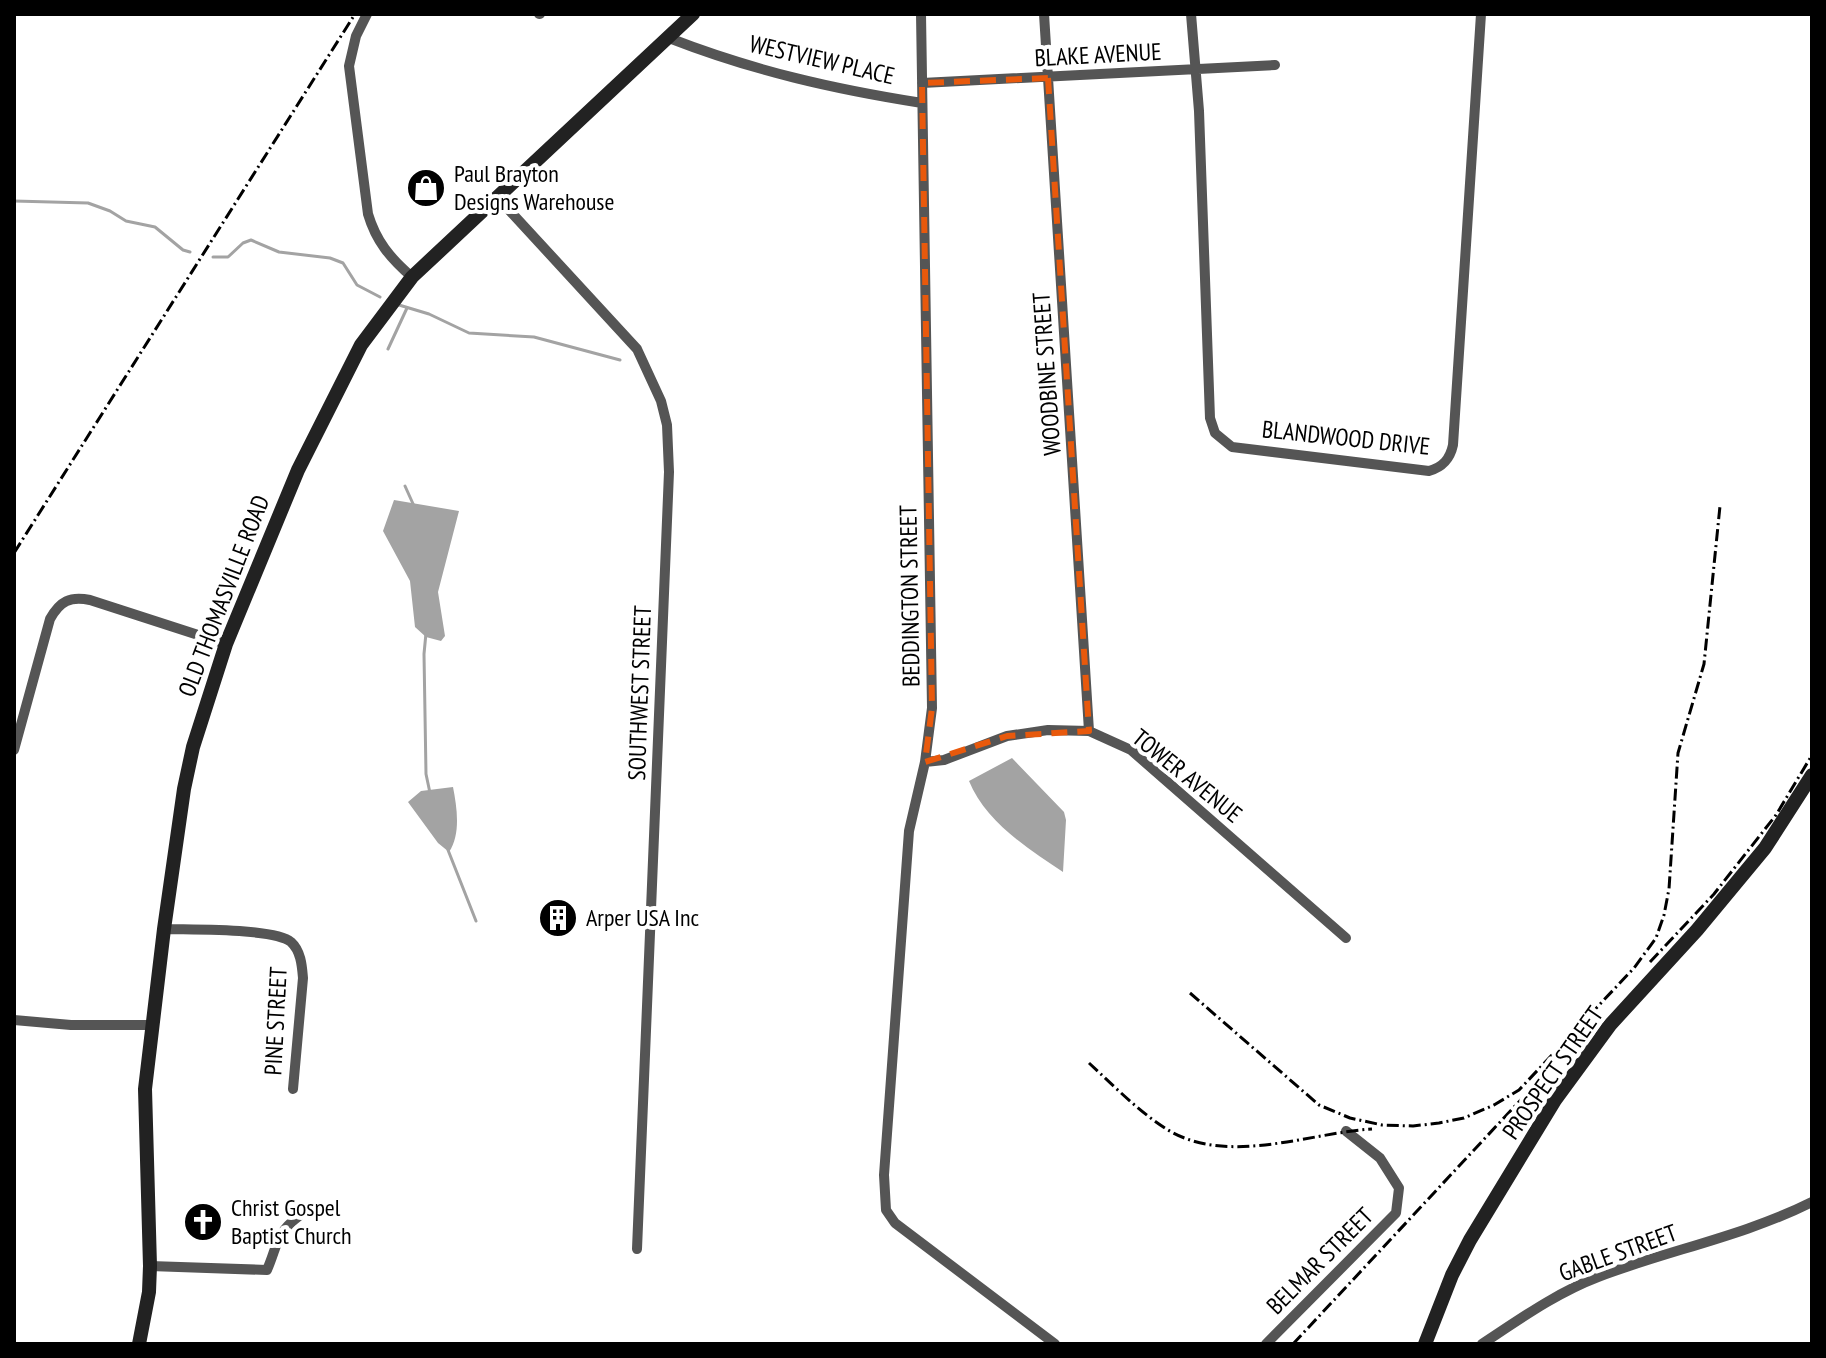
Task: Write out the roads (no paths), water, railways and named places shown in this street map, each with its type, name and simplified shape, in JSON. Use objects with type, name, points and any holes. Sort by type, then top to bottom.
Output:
[{"type":"street","points":[[367,14],[356,36],[349,66],[368,214],[374,234],[384,249],[412,277]]},
{"type":"street","name":"OLD THOMASVILLE ROAD","points":[[139,1344],[149,1292],[150,1266],[145,1089],[184,789],[193,747],[226,644],[291,484],[346,371],[376,323],[412,277],[693,14]]},
{"type":"street","name":"BEDDINGTON STREET","points":[[921,14],[932,708],[925,762],[909,831],[884,1175],[886,1210],[895,1223],[1055,1344]]},
{"type":"street","name":"WOODBINE STREET","points":[[1044,14],[1089,731]]},
{"type":"street","name":"BLANDWOOD DRIVE","points":[[1191,14],[1206,266],[1210,418],[1215,433],[1232,447],[1429,471],[1448,460],[1453,445],[1481,14]]},
{"type":"street","name":"WESTVIEW PLACE","points":[[669,38],[794,79],[922,103]]},
{"type":"street","name":"BLAKE AVENUE","points":[[922,83],[1275,65]]},
{"type":"street","name":"SOUTHWEST STREET","points":[[498,198],[637,349],[654,383],[667,425],[669,472],[637,1249]]},
{"type":"street","points":[[14,750],[43,641],[56,607],[66,600],[78,598],[112,606],[226,644]]},
{"type":"street","name":"TOWER AVENUE","points":[[925,762],[944,760],[1007,736],[1048,730],[1089,731],[1131,750],[1346,938]]},
{"type":"street","name":"PROSPECT STREET","points":[[1425,1344],[1452,1275],[1470,1240],[1554,1102],[1610,1025],[1697,930],[1765,848],[1812,775]]},
{"type":"street","name":"PINE STREET","points":[[164,929],[274,934],[292,943],[302,960],[303,978],[293,1089]]},
{"type":"street","points":[[14,1020],[71,1025],[154,1025]]},
{"type":"street","name":"BELMAR STREET","points":[[1266,1344],[1396,1213],[1399,1188],[1380,1158],[1346,1131]]},
{"type":"street","name":"GABLE STREET","points":[[1482,1344],[1545,1301],[1597,1277],[1776,1219],[1812,1202]]},
{"type":"street","points":[[150,1266],[267,1270],[276,1240],[287,1225],[299,1216]]},
{"type":"waterway","points":[[14,201],[88,203],[126,221],[155,227],[183,250],[190,252]]},
{"type":"waterway","points":[[213,257],[228,257],[251,240],[279,252],[330,258],[343,263],[357,285],[380,297]]},
{"type":"waterway","points":[[399,305],[429,314],[469,333],[534,337],[620,360]]},
{"type":"waterway","points":[[388,349],[407,308]]},
{"type":"waterway","points":[[405,486],[414,506]]},
{"type":"waterway","points":[[426,633],[426,774],[430,793]]},
{"type":"waterway","points":[[448,850],[476,921]]},
{"type":"railway","points":[[14,553],[355,14]]},
{"type":"railway","points":[[1190,993],[1319,1105],[1350,1118],[1382,1125],[1439,1123],[1464,1118],[1519,1090],[1634,968],[1656,938],[1664,915],[1669,889],[1678,753],[1704,664],[1720,506]]},
{"type":"railway","points":[[1650,962],[1714,894],[1776,815],[1812,755]]},
{"type":"railway","points":[[1089,1063],[1168,1130],[1216,1146],[1242,1147],[1372,1129]]},
{"type":"railway","points":[[1293,1344],[1529,1091]]},
{"type":"place","name":"Paul Brayton Designs Warehouse","points":[[426,188]]},
{"type":"place","name":"Arper USA Inc","points":[[558,918]]},
{"type":"place","name":"Christ Gospel Baptist Church","points":[[203,1222]]}]
